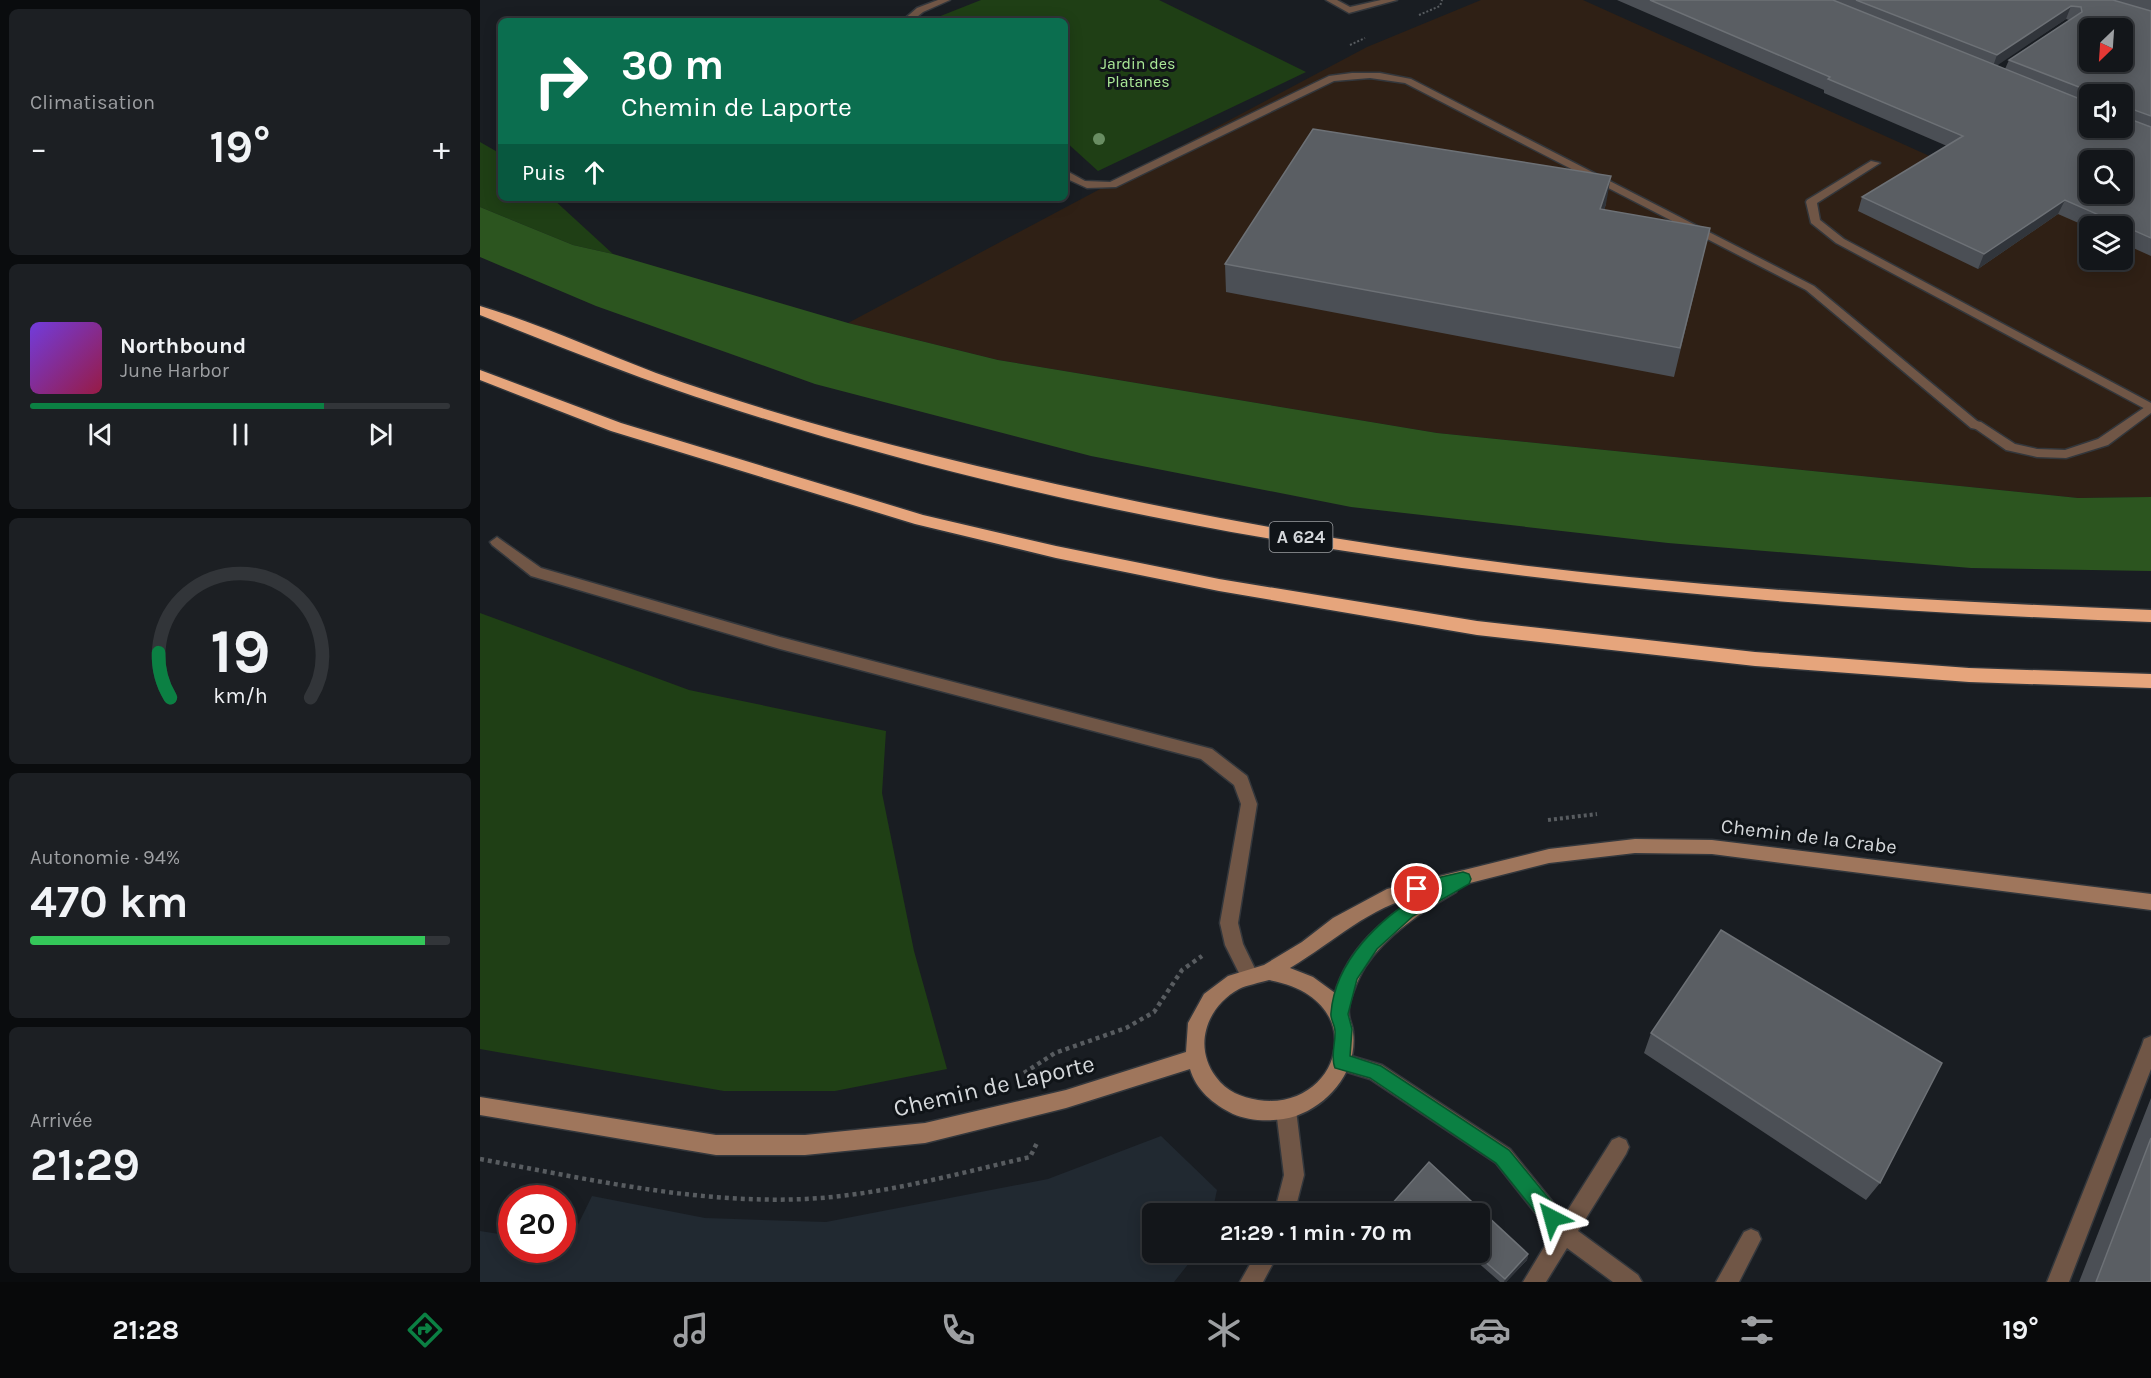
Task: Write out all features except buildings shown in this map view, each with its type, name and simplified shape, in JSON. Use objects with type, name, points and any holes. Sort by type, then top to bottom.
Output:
[{"type":"highway","name":"A 624","points":[[480,310],[664,380],[758,412],[862,443],[974,471],[1226,525],[1457,562],[1746,593],[1935,607],[2151,616]]},
{"type":"highway","points":[[480,375],[616,427],[921,520],[1056,552],[1219,585],[1477,628],[1755,658],[1969,675],[2151,681]]},
{"type":"street","points":[[911,18],[920,10],[946,0]]},
{"type":"street","points":[[1330,0],[1349,10],[1393,0]]},
{"type":"street","points":[[1068,176],[1073,181],[1087,187],[1112,185],[1332,78],[1356,74],[1388,75],[1435,92],[1810,288],[1976,425],[2011,447],[2037,453],[2066,454],[2103,442],[2151,407],[1840,241],[1815,221],[1811,202],[1875,163]]},
{"type":"street","points":[[497,542],[536,572],[780,643],[1206,754],[1241,781],[1249,804],[1229,922],[1234,945],[1249,975]]},
{"type":"street","name":"Chemin de la Crabe","points":[[1269,972],[1308,948],[1340,923],[1393,894],[1463,879],[1549,856],[1635,846],[1712,847],[2151,902]]},
{"type":"street","name":"Chemin de la Crabe","points":[[1339,1014],[1350,976],[1371,944],[1408,911],[1463,879]]},
{"type":"street","points":[[1269,972],[1290,974],[1311,983],[1327,997],[1339,1014],[1344,1029],[1341,1062],[1329,1084],[1316,1095],[1286,1110],[1256,1112],[1228,1102],[1206,1083],[1195,1058],[1193,1041],[1196,1023],[1204,1007],[1230,982],[1249,975],[1269,972]]},
{"type":"street","points":[[2058,1282],[2151,1045]]},
{"type":"street","name":"Chemin de Laporte","points":[[480,1106],[716,1145],[805,1146],[925,1133],[1066,1099],[1195,1058]]},
{"type":"street","points":[[1341,1062],[1375,1071],[1503,1156],[1564,1233],[1631,1282]]},
{"type":"street","points":[[1286,1110],[1294,1175],[1287,1203]]},
{"type":"street","points":[[1534,1282],[1619,1147]]},
{"type":"street","points":[[1727,1282],[1751,1239]]},
{"type":"street","points":[[1251,1282],[1262,1263]]},
{"type":"path","points":[[1024,1071],[1055,1053],[1126,1028],[1154,1012],[1182,970],[1204,954]]},
{"type":"shaded area","points":[[1481,0],[1583,0],[2016,195],[2079,194],[2079,204],[2133,203],[2151,207],[2151,497],[2078,498],[1437,433],[998,360],[848,323],[1367,47]]},
{"type":"shaded area","points":[[1161,1136],[1217,1190],[1214,1203],[1142,1203],[1142,1263],[1189,1263],[1174,1282],[480,1282],[480,1231],[498,1234],[498,1263],[576,1263],[576,1229],[592,1196],[705,1218],[826,1222],[1048,1179]]},
{"type":"green space","name":"Jardin des Platanes","points":[[981,0],[1159,0],[1306,72],[1098,171],[1068,144],[1068,18],[936,18]]},
{"type":"green space","points":[[480,142],[498,152],[498,201],[555,201],[613,254],[573,245],[480,207]]},
{"type":"green space","points":[[480,207],[573,245],[613,254],[848,323],[998,360],[1437,433],[2078,498],[2151,497],[2151,571],[1971,568],[1668,543],[1351,507],[1091,456],[815,384],[596,306],[480,257]]},
{"type":"green space","points":[[480,613],[689,690],[886,731],[882,793],[914,951],[947,1069],[835,1091],[724,1091],[480,1049]]},
{"type":"route","points":[[1417,889],[1463,879],[1408,911],[1371,944],[1350,976],[1339,1014],[1344,1029],[1341,1062],[1375,1071],[1503,1156],[1552,1218]]}]
